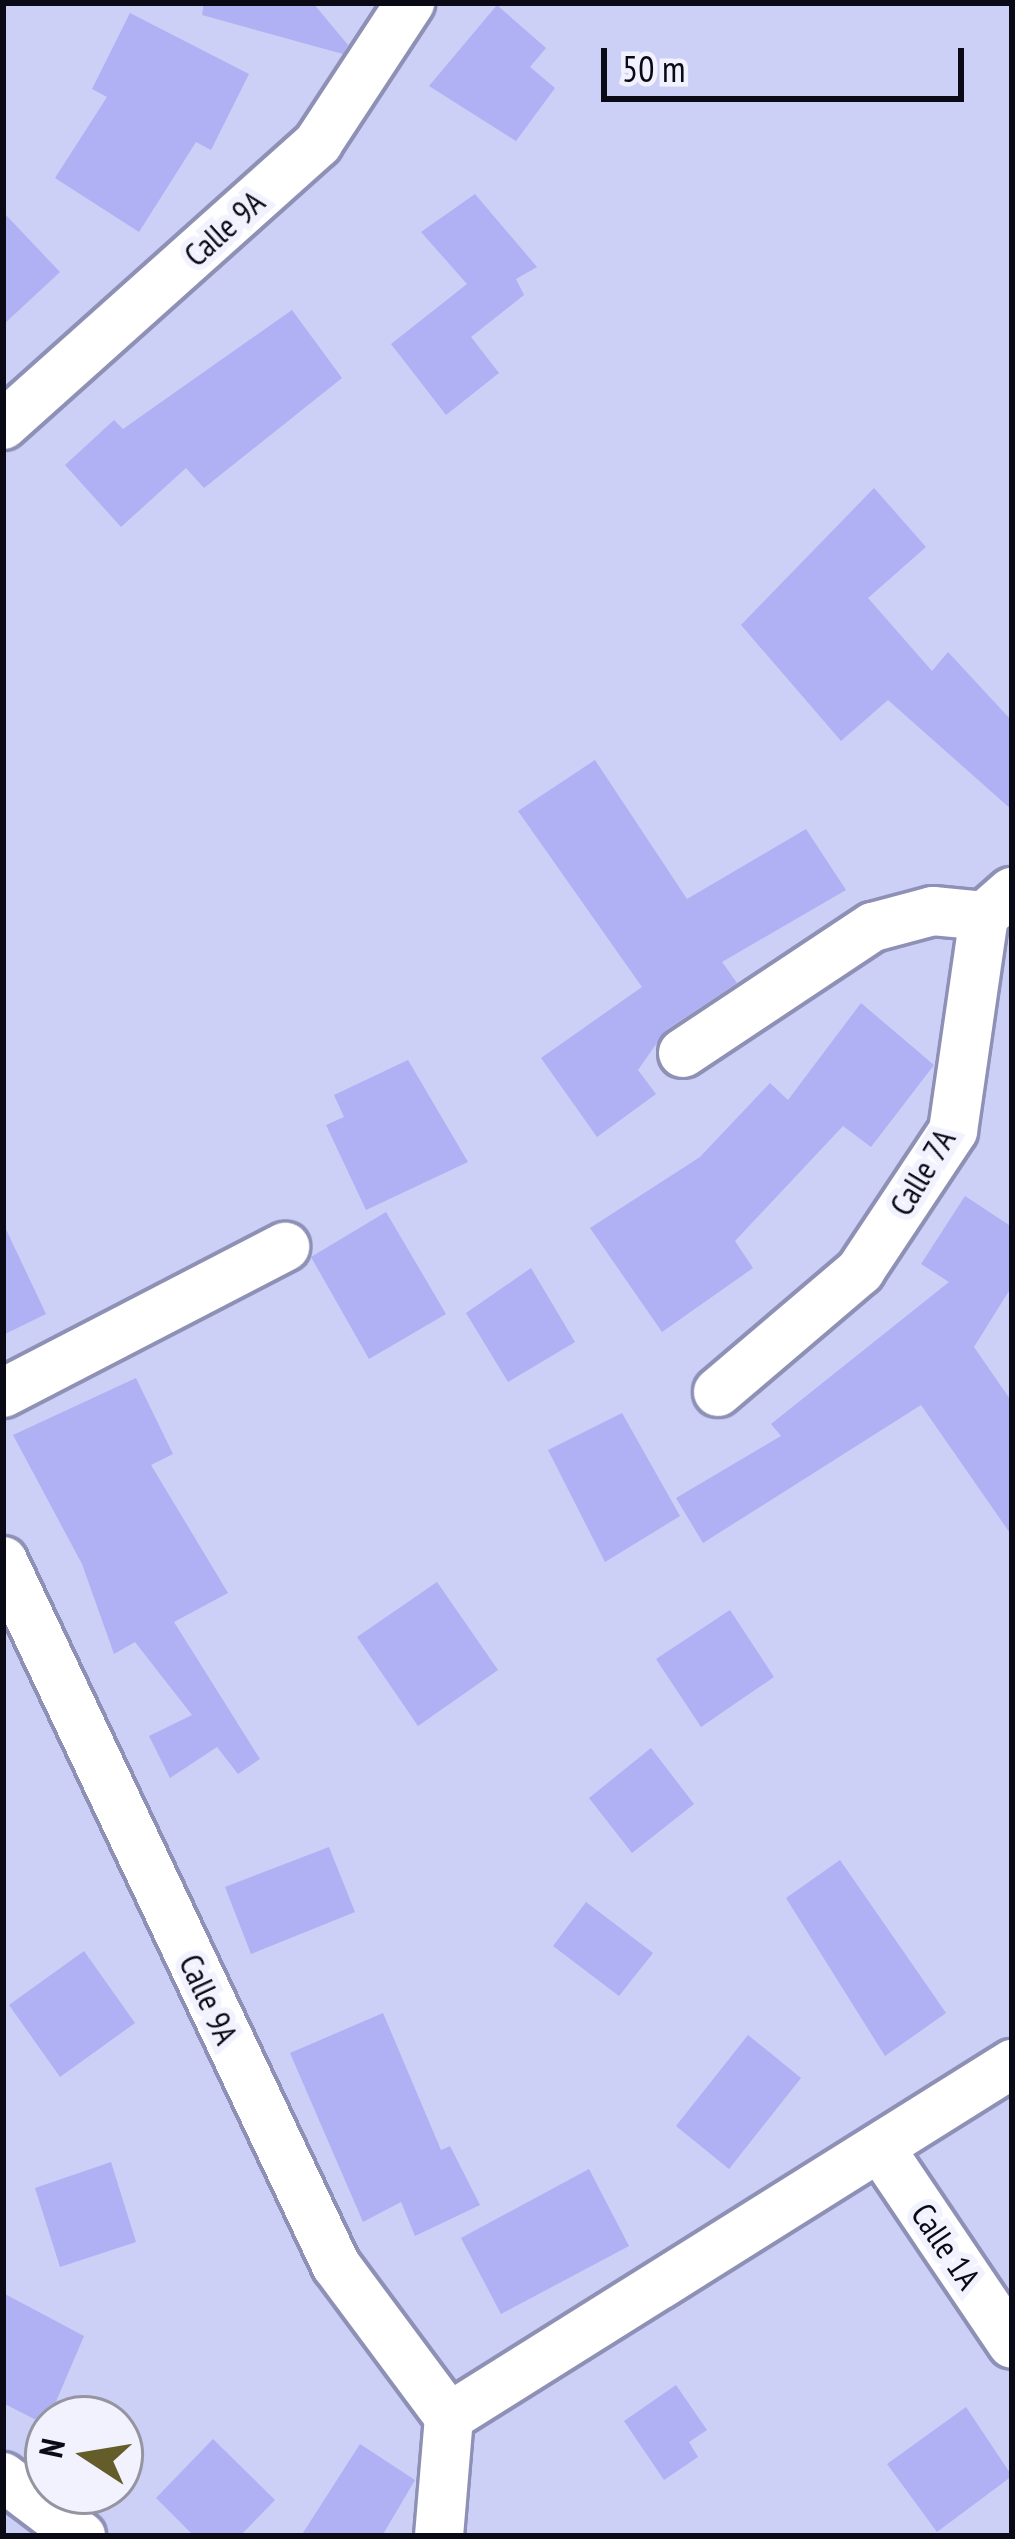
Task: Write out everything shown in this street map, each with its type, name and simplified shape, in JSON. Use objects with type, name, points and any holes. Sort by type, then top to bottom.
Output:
[{"type":"street","name":"Calle 9A","points":[[3,424],[318,143],[410,3]]},
{"type":"street","points":[[683,1053],[873,927],[933,911],[998,904]]},
{"type":"street","name":"Calle 7A","points":[[718,1392],[860,1271],[953,1131],[998,904]]},
{"type":"street","points":[[3,1393],[285,1247]]},
{"type":"street","name":"Calle 9A","points":[[3,1561],[336,2265],[449,2417]]},
{"type":"street","points":[[439,2536],[449,2417],[1012,2064]]},
{"type":"street","name":"Calle 1A","points":[[880,2147],[1012,2344]]},
{"type":"street","points":[[3,2477],[54,2529]]},
{"type":"building","points":[[204,3],[313,3],[348,45],[343,54],[202,15]]},
{"type":"building","points":[[497,5],[546,48],[530,67],[555,88],[516,141],[429,86]]},
{"type":"building","points":[[130,13],[249,74],[211,150],[196,142],[139,232],[55,178],[107,97],[92,89]]},
{"type":"building","points":[[475,194],[537,267],[516,279],[524,295],[471,337],[499,373],[446,415],[391,344],[467,284],[421,232]]},
{"type":"building","points":[[3,212],[60,272],[3,325]]},
{"type":"building","points":[[292,310],[342,378],[204,488],[186,468],[121,527],[65,465],[114,420],[123,429]]},
{"type":"building","points":[[874,488],[926,547],[868,598],[932,671],[948,652],[1012,721],[1012,810],[888,700],[841,741],[741,625]]},
{"type":"building","points":[[595,760],[687,899],[806,829],[846,890],[722,962],[737,983],[666,1030],[638,1070],[656,1094],[597,1137],[541,1058],[642,987],[518,811]]},
{"type":"building","points":[[861,1003],[934,1065],[871,1147],[843,1126],[735,1241],[753,1268],[662,1332],[590,1228],[700,1157],[770,1083],[788,1100]]},
{"type":"building","points":[[408,1060],[468,1162],[366,1210],[326,1125],[344,1117],[334,1095]]},
{"type":"building","points":[[965,1196],[1012,1227],[1012,1286],[974,1347],[1012,1402],[1012,1536],[921,1405],[703,1543],[676,1498],[781,1436],[771,1424],[949,1282],[921,1264]]},
{"type":"building","points":[[386,1212],[446,1314],[369,1359],[311,1257]]},
{"type":"building","points":[[3,1223],[46,1314],[3,1335]]},
{"type":"building","points":[[531,1268],[575,1342],[508,1382],[466,1313]]},
{"type":"building","points":[[136,1378],[173,1454],[151,1465],[228,1593],[174,1622],[260,1759],[238,1774],[217,1747],[170,1778],[149,1736],[192,1715],[135,1642],[114,1654],[82,1564],[13,1435]]},
{"type":"building","points":[[622,1413],[680,1516],[605,1562],[548,1450]]},
{"type":"building","points":[[437,1582],[498,1670],[418,1726],[357,1637]]},
{"type":"building","points":[[730,1610],[774,1677],[701,1727],[656,1659]]},
{"type":"building","points":[[651,1748],[694,1804],[632,1853],[589,1798]]},
{"type":"building","points":[[329,1847],[355,1912],[251,1954],[225,1887]]},
{"type":"building","points":[[840,1860],[946,2013],[885,2056],[786,1898]]},
{"type":"building","points":[[586,1902],[653,1953],[619,1996],[553,1946]]},
{"type":"building","points":[[84,1951],[135,2023],[60,2077],[9,2005]]},
{"type":"building","points":[[383,2013],[441,2150],[450,2146],[480,2205],[415,2236],[401,2202],[363,2222],[290,2053]]},
{"type":"building","points":[[748,2035],[801,2078],[729,2169],[676,2126]]},
{"type":"building","points":[[111,2162],[136,2242],[60,2267],[35,2188]]},
{"type":"building","points":[[589,2169],[629,2246],[501,2314],[461,2238]]},
{"type":"building","points":[[3,2293],[84,2336],[59,2395],[24,2395],[24,2414],[3,2403]]},
{"type":"building","points":[[676,2385],[707,2430],[689,2442],[698,2457],[664,2480],[624,2421]]},
{"type":"building","points":[[966,2407],[1012,2476],[937,2532],[887,2464]]},
{"type":"building","points":[[213,2439],[275,2500],[240,2536],[194,2536],[156,2498]]},
{"type":"building","points":[[360,2444],[415,2480],[382,2536],[301,2536]]}]
